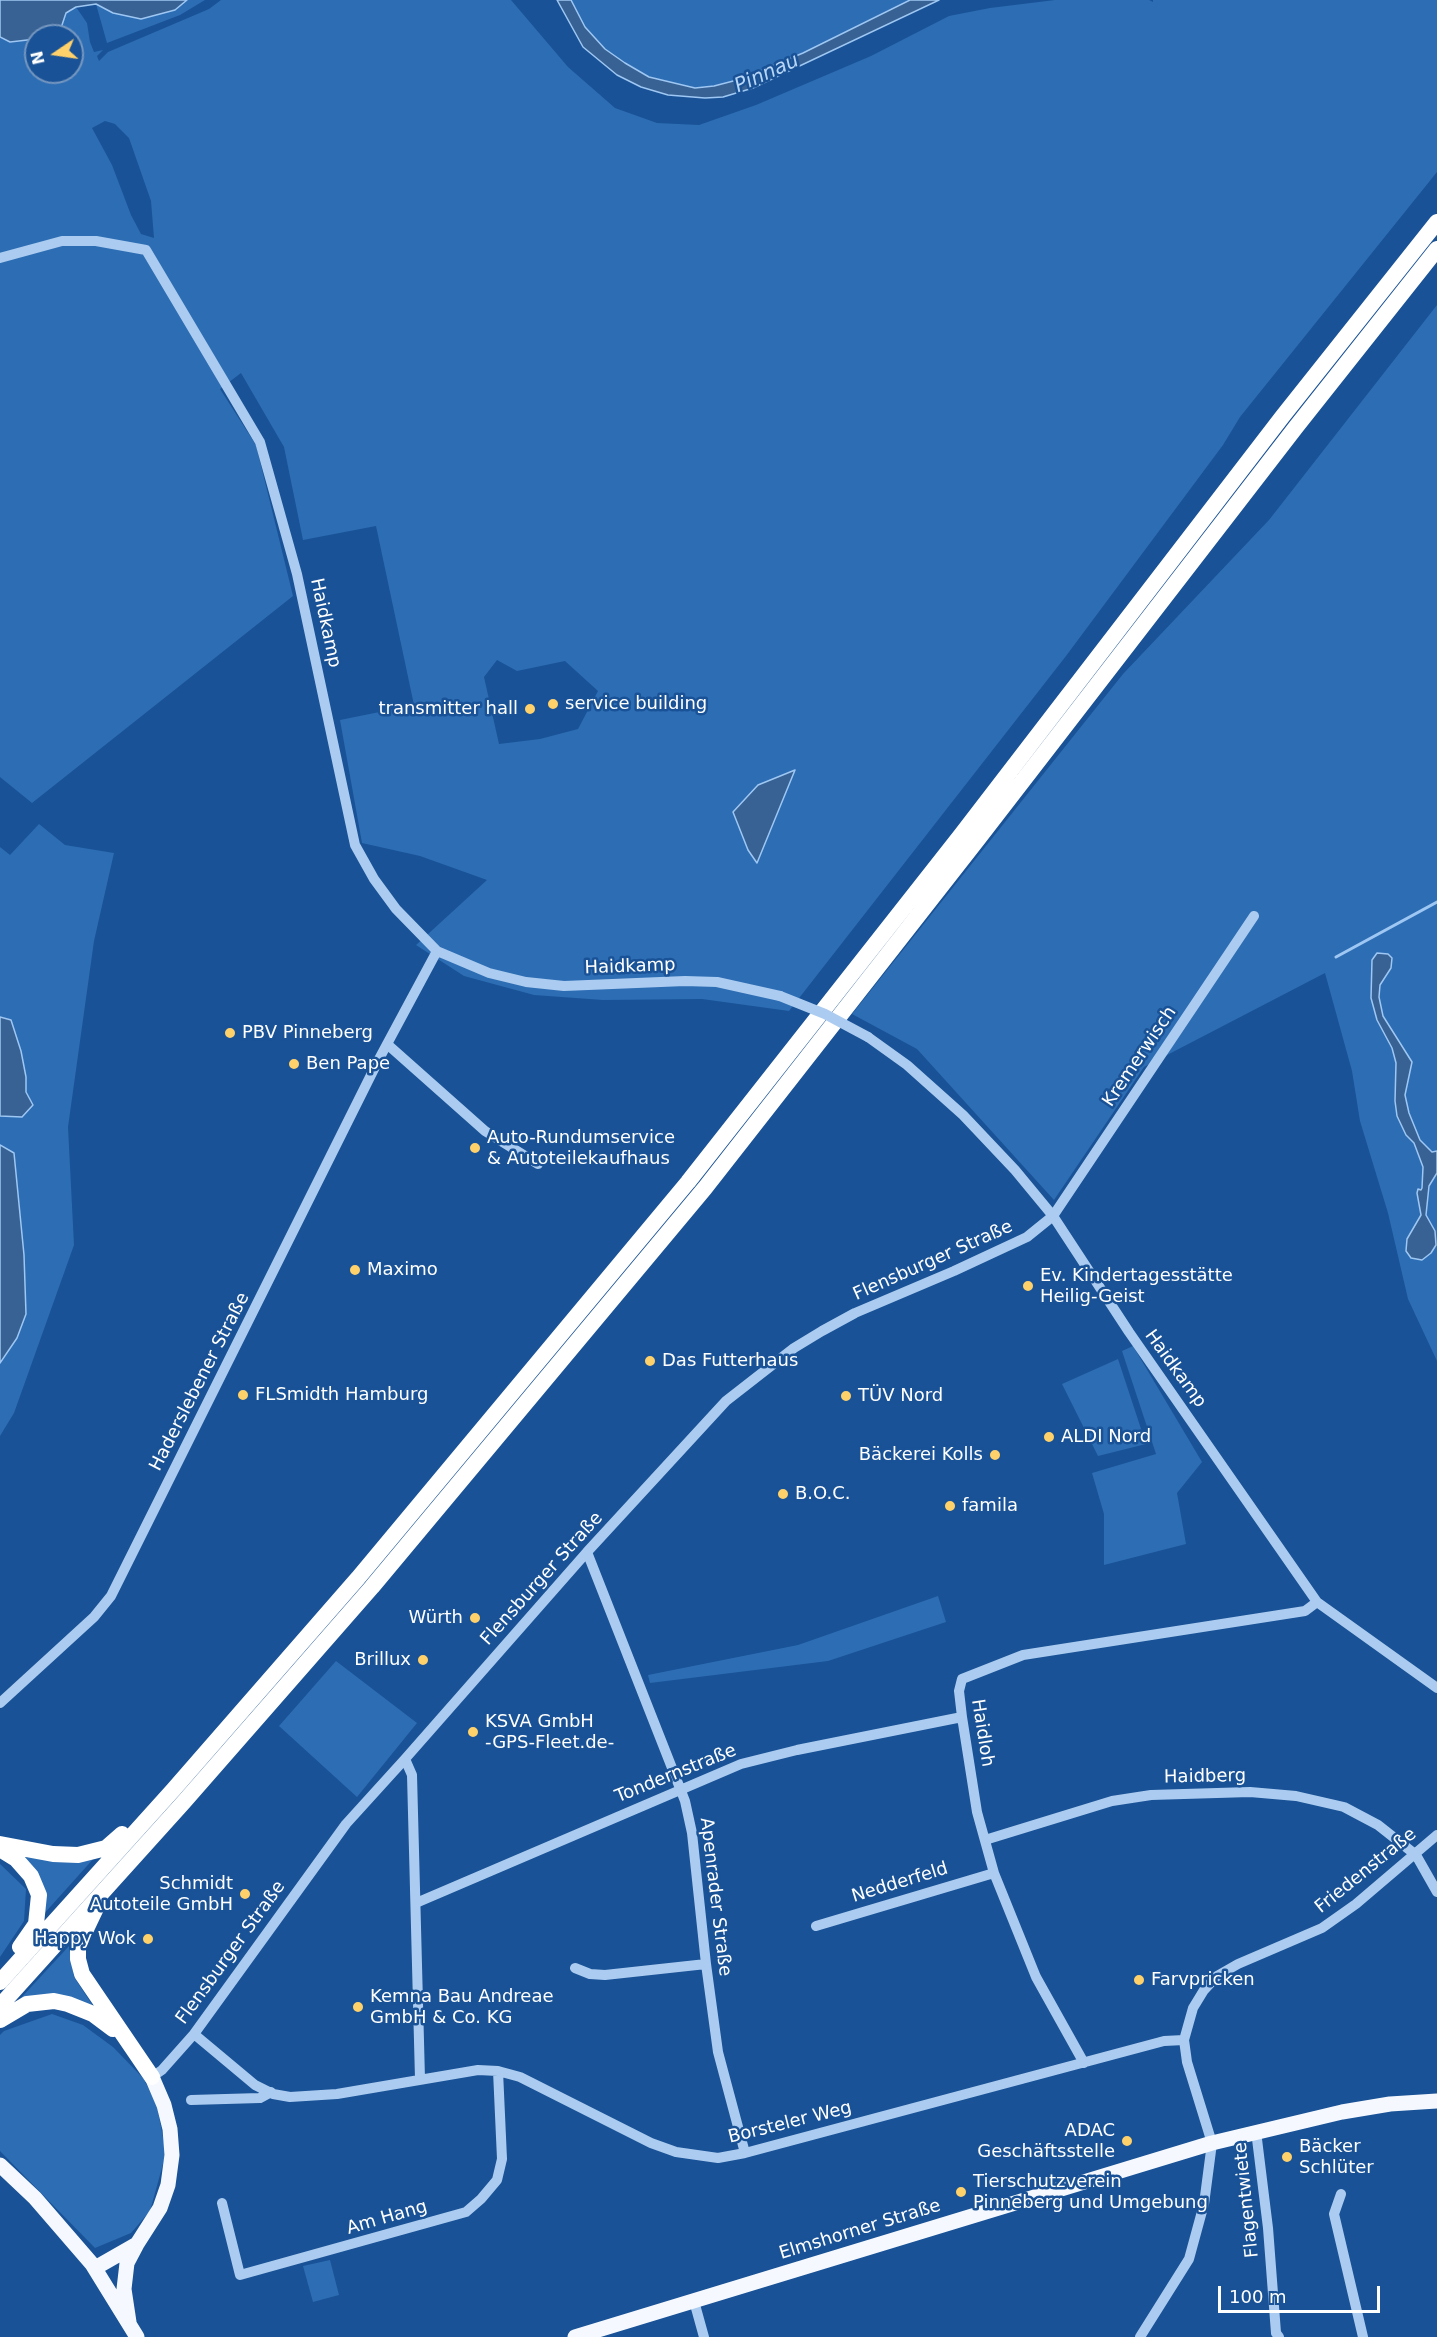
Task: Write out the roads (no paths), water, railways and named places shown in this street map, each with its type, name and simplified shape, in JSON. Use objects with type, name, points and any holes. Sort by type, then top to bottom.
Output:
[{"type":"highway","points":[[0,1979],[173,1790],[474,1441],[688,1182],[961,835],[1282,417],[1437,222]]},
{"type":"highway","points":[[0,2006],[372,1587],[705,1188],[1437,249]]},
{"type":"highway","points":[[0,1844],[64,1855],[93,1852],[106,1848],[173,1790]]},
{"type":"highway","points":[[0,1849],[16,1859],[31,1876],[39,1895],[36,1924],[0,1979]]},
{"type":"highway","points":[[103,1892],[78,1946],[78,1959],[82,1974],[152,2077]]},
{"type":"highway","points":[[0,2020],[27,2004],[54,2001],[93,2014],[124,2037]]},
{"type":"main road","points":[[129,2322],[124,2289],[128,2263],[160,2208],[168,2185],[172,2155],[170,2128],[164,2105],[152,2077]]},
{"type":"main road","name":"Elmshorner Straße","points":[[575,2337],[1212,2143],[1256,2131],[1364,2108],[1437,2101]]},
{"type":"main road","points":[[0,2165],[42,2205],[95,2268],[137,2337]]},
{"type":"main road","points":[[95,2268],[137,2244]]},
{"type":"main road","points":[[104,2283],[128,2263]]},
{"type":"street","name":"Haidkamp","points":[[0,258],[62,241],[96,241],[146,250],[260,442],[297,574],[355,845],[374,879],[396,909],[436,951],[489,973],[526,982],[564,986],[685,981],[717,982],[780,996],[825,1014],[868,1037],[907,1065],[963,1116],[1015,1170],[1053,1216],[1129,1332],[1317,1602],[1437,1688]]},
{"type":"street","name":"Kremerwisch","points":[[1053,1216],[1254,916]]},
{"type":"street","name":"Haderslebener Straße","points":[[0,1702],[94,1617],[111,1596],[387,1044],[436,951]]},
{"type":"street","points":[[387,1044],[485,1131],[538,1164]]},
{"type":"street","name":"Flensburger Straße","points":[[152,2077],[162,2070],[194,2034],[346,1824],[587,1552],[726,1401],[779,1359],[813,1336],[855,1313],[1027,1237],[1053,1216]]},
{"type":"street","name":"Apenrader Straße","points":[[587,1552],[681,1789],[692,1833],[718,2052],[745,2153]]},
{"type":"street","name":"Haidloh","points":[[1084,2063],[1036,1977],[994,1873],[977,1812],[959,1691],[962,1679],[1023,1655],[1305,1611],[1317,1602]]},
{"type":"street","name":"Tondernstraße","points":[[416,1903],[741,1764],[962,1717]]},
{"type":"street","points":[[405,1759],[412,1775],[420,2079]]},
{"type":"street","name":"Haidberg","points":[[985,1840],[1112,1801],[1151,1795],[1250,1792],[1296,1796],[1344,1808],[1378,1825],[1416,1856]]},
{"type":"street","name":"Friedenstraße","points":[[1212,2143],[1187,2062],[1184,2040],[1193,2008],[1204,1990],[1217,1976],[1238,1964],[1322,1928],[1416,1856],[1437,1835]]},
{"type":"street","points":[[1416,1856],[1437,1892]]},
{"type":"street","name":"Nedderfeld","points":[[816,1926],[994,1873]]},
{"type":"street","points":[[575,1968],[590,1974],[605,1975],[706,1964]]},
{"type":"street","name":"Borsteler Weg","points":[[194,2034],[255,2085],[290,2097],[337,2094],[478,2070],[498,2071],[520,2077],[651,2143],[676,2152],[718,2158],[745,2153],[1164,2041],[1184,2040]]},
{"type":"street","name":"Am Hang","points":[[222,2203],[240,2275],[466,2212],[482,2199],[496,2180],[502,2159],[498,2071]]},
{"type":"street","name":"Borsteler Weg","points":[[191,2100],[260,2098],[271,2092]]},
{"type":"street","name":"Flagentwiete","points":[[1256,2131],[1268,2228],[1276,2333],[1279,2337]]},
{"type":"street","points":[[1140,2337],[1189,2259],[1204,2204],[1212,2143]]},
{"type":"street","points":[[1341,2194],[1334,2214],[1363,2337]]},
{"type":"street","points":[[694,2301],[704,2337]]},
{"type":"water","points":[[0,0],[187,0],[175,10],[141,19],[113,13],[96,4],[76,7],[66,13],[62,24],[24,24],[24,40],[10,42],[0,37]]},
{"type":"water","name":"Pinnau","points":[[557,0],[571,0],[585,27],[605,49],[625,63],[649,77],[695,88],[741,79],[803,53],[910,0],[939,0],[753,88],[723,97],[705,98],[668,95],[641,87],[617,75],[583,47]]},
{"type":"water","points":[[795,770],[757,863],[748,850],[733,812],[758,785]]},
{"type":"water","points":[[1377,953],[1388,954],[1392,958],[1391,968],[1380,985],[1379,997],[1383,1016],[1412,1062],[1405,1095],[1409,1113],[1420,1140],[1432,1152],[1437,1151],[1437,1173],[1429,1186],[1426,1215],[1435,1231],[1436,1245],[1431,1253],[1422,1260],[1411,1258],[1406,1251],[1407,1239],[1421,1215],[1417,1193],[1418,1189],[1422,1188],[1423,1167],[1414,1143],[1406,1135],[1397,1116],[1396,1063],[1392,1048],[1377,1020],[1371,998],[1372,960]]},
{"type":"water","points":[[0,1017],[11,1020],[21,1051],[26,1077],[26,1092],[33,1105],[22,1117],[0,1116]]},
{"type":"water","points":[[0,1145],[14,1153],[24,1255],[26,1314],[17,1338],[0,1363]]},
{"type":"waterway","points":[[1336,957],[1437,902]]},
{"type":"place","name":"service building","points":[[553,704]]},
{"type":"place","name":"transmitter hall","points":[[530,709]]},
{"type":"place","name":"PBV Pinneberg","points":[[230,1033]]},
{"type":"place","name":"Ben Pape","points":[[294,1064]]},
{"type":"place","name":"Auto-Rundumservice & Autoteilekaufhaus","points":[[475,1148]]},
{"type":"place","name":"Maximo","points":[[355,1270]]},
{"type":"place","name":"Ev. Kindertagesstätte Heilig-Geist","points":[[1028,1286]]},
{"type":"place","name":"Das Futterhaus","points":[[650,1361]]},
{"type":"place","name":"FLSmidth Hamburg","points":[[243,1395]]},
{"type":"place","name":"TÜV Nord","points":[[846,1396]]},
{"type":"place","name":"ALDI Nord","points":[[1049,1437]]},
{"type":"place","name":"Bäckerei Kolls","points":[[995,1455]]},
{"type":"place","name":"B.O.C.","points":[[783,1494]]},
{"type":"place","name":"famila","points":[[950,1506]]},
{"type":"place","name":"Würth","points":[[475,1618]]},
{"type":"place","name":"Brillux","points":[[423,1660]]},
{"type":"place","name":"KSVA GmbH -GPS-Fleet.de-","points":[[473,1732]]},
{"type":"place","name":"Schmidt Autoteile GmbH","points":[[245,1894]]},
{"type":"place","name":"Happy Wok","points":[[148,1939]]},
{"type":"place","name":"Farvpricken","points":[[1139,1980]]},
{"type":"place","name":"Kemna Bau Andreae GmbH & Co. KG","points":[[358,2007]]},
{"type":"place","name":"ADAC Geschäftsstelle","points":[[1127,2141]]},
{"type":"place","name":"Bäcker Schlüter","points":[[1287,2157]]},
{"type":"place","name":"Tierschutzverein Pinneberg und Umgebung","points":[[961,2192]]}]
